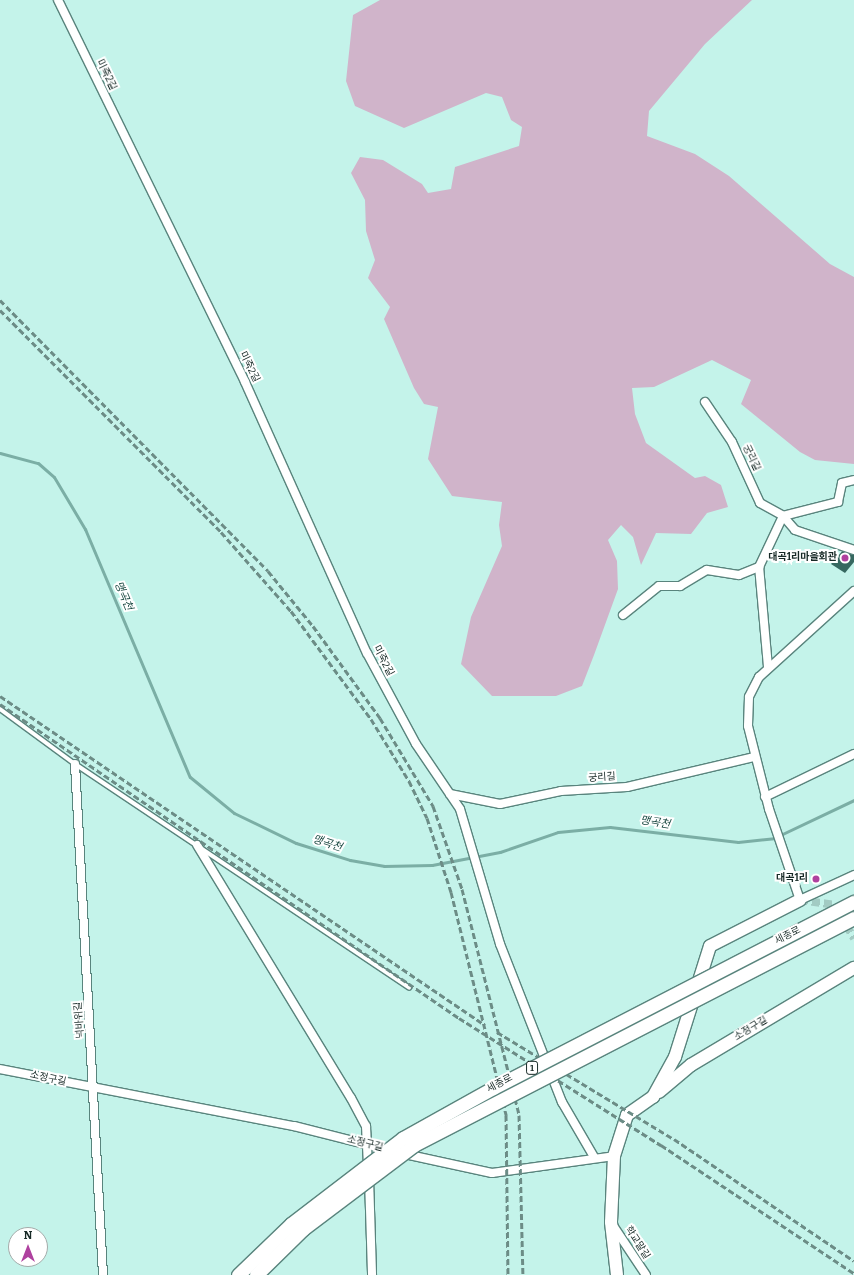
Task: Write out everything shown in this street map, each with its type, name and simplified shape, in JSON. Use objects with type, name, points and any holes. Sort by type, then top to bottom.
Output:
[{"type":"main road","name":"세종로","points":[[238,1275],[291,1224],[403,1138],[854,902]]},
{"type":"main road","name":"세종로","points":[[256,1275],[303,1229],[414,1145],[854,918]]},
{"type":"street","name":"미죽2길","points":[[58,0],[245,382],[367,653],[416,744],[460,809],[483,882],[500,944],[562,1102],[594,1157]]},
{"type":"street","name":"궁리길","points":[[706,402],[732,442],[760,503],[783,516],[795,530],[854,550]]},
{"type":"street","points":[[768,667],[759,568],[783,516],[838,502],[842,483],[854,480]]},
{"type":"street","points":[[623,615],[659,586],[680,586],[707,570],[739,575],[759,568]]},
{"type":"street","points":[[800,900],[765,797],[754,757],[748,726],[749,697],[768,667],[854,591]]},
{"type":"street","points":[[765,797],[854,754]]},
{"type":"street","name":"궁리길","points":[[450,794],[500,804],[561,791],[627,787],[754,757]]},
{"type":"street","name":"넉바위길","points":[[74,764],[95,1089],[103,1275]]},
{"type":"street","points":[[197,845],[351,1098],[366,1126],[372,1275]]},
{"type":"street","points":[[653,1097],[675,1057],[710,946],[800,900],[854,875]]},
{"type":"street","name":"소정구길","points":[[0,1069],[95,1089],[294,1126],[367,1145],[492,1173],[544,1168],[594,1157],[614,1156],[627,1116],[653,1097],[691,1065],[854,968]]},
{"type":"street","points":[[614,1156],[611,1222],[617,1275]]},
{"type":"street","name":"학교말길","points":[[611,1222],[646,1275]]},
{"type":"lane","points":[[0,709],[74,764],[409,988]]},
{"type":"shaded area","points":[[380,0],[752,0],[705,44],[649,111],[647,136],[695,154],[729,176],[830,264],[854,277],[854,464],[815,460],[800,452],[741,404],[751,380],[712,360],[654,387],[632,388],[635,414],[646,443],[695,478],[705,476],[721,485],[728,507],[707,513],[691,534],[656,533],[641,565],[633,537],[621,525],[608,540],[617,561],[618,589],[594,655],[582,686],[556,696],[492,696],[461,664],[471,617],[502,546],[499,525],[502,502],[452,496],[428,459],[438,407],[424,404],[414,388],[384,319],[390,307],[368,278],[375,260],[366,231],[365,200],[351,173],[360,157],[383,160],[422,184],[428,193],[451,189],[455,167],[519,146],[522,127],[511,120],[502,97],[486,93],[404,128],[355,106],[346,81],[353,15]]},
{"type":"building","name":"대곡1리마을회관","points":[[845,548],[854,555],[854,562],[845,573],[831,564]]},
{"type":"waterway","name":"맹곡천","points":[[0,453],[38,463],[54,477],[85,529],[190,777],[234,813],[296,843],[350,860],[384,866],[432,865],[500,852],[558,832],[610,827],[738,842],[774,838],[854,800]]},
{"type":"tunnel","points":[[800,900],[834,905],[854,938]]},
{"type":"railway","points":[[0,300],[268,571],[313,626],[380,718],[433,806],[462,889],[519,1115],[523,1275]]},
{"type":"railway","points":[[0,310],[221,532],[291,611],[371,719],[409,781],[427,818],[451,892],[506,1115],[508,1275]]},
{"type":"railway","points":[[0,696],[485,1025]]},
{"type":"railway","points":[[0,704],[459,1018],[661,1145],[854,1273]]},
{"type":"railway","points":[[497,1032],[674,1139],[854,1261]]},
{"type":"place","name":"대곡1리마을회관","points":[[845,558]]},
{"type":"place","name":"대곡1리","points":[[816,879]]}]
